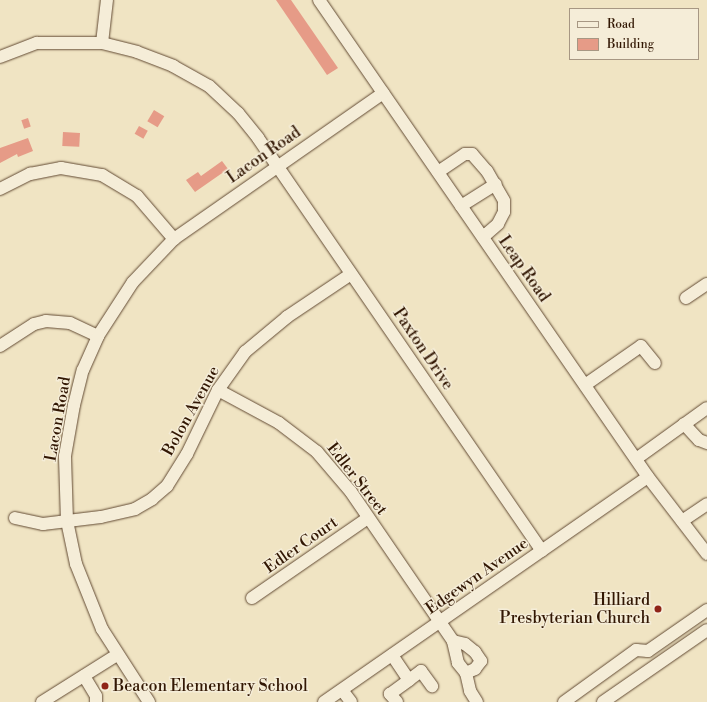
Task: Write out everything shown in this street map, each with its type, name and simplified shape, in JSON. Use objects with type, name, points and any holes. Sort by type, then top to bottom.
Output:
[{"type":"street","points":[[102,43],[107,0]]},
{"type":"street","name":"Leap Road","points":[[319,0],[648,477],[707,554]]},
{"type":"street","name":"Paxton Drive","points":[[0,57],[37,43],[102,43],[137,52],[173,66],[209,86],[238,113],[277,166],[542,551]]},
{"type":"street","name":"Lacon Road","points":[[149,702],[117,655],[102,629],[76,564],[67,521],[66,449],[83,370],[98,336],[133,282],[174,239],[383,93]]},
{"type":"street","points":[[438,172],[465,154],[472,154],[479,159],[496,184],[504,201],[504,212],[498,224],[483,237]]},
{"type":"street","points":[[0,189],[30,174],[61,168],[102,175],[137,196],[174,239]]},
{"type":"street","points":[[462,206],[496,184]]},
{"type":"street","name":"Bolon Avenue","points":[[16,518],[43,524],[101,517],[135,509],[162,490],[187,454],[218,390],[245,352],[260,337],[351,274]]},
{"type":"street","points":[[686,298],[707,284]]},
{"type":"street","points":[[0,346],[34,324],[46,321],[70,323],[98,336]]},
{"type":"street","points":[[585,385],[642,346],[655,363]]},
{"type":"street","name":"Edler Street","points":[[218,390],[279,423],[317,452],[351,492],[453,641]]},
{"type":"street","points":[[636,459],[707,408]]},
{"type":"street","points":[[684,424],[699,440],[707,443]]},
{"type":"street","name":"Edgewyn Avenue","points":[[324,702],[648,477]]},
{"type":"street","points":[[682,521],[707,504]]},
{"type":"street","name":"Edler Court","points":[[252,598],[368,518]]},
{"type":"street","points":[[564,702],[636,650],[648,651],[703,613],[707,629],[604,702]]},
{"type":"street","points":[[466,673],[475,669],[480,661],[465,644],[453,641],[458,663],[466,673],[470,691],[477,702]]},
{"type":"street","points":[[42,702],[117,655]]},
{"type":"street","points":[[392,655],[409,680]]},
{"type":"street","points":[[397,702],[390,694],[421,671],[432,686]]},
{"type":"street","points":[[84,676],[96,696],[96,702]]},
{"type":"street","points":[[342,690],[351,702]]},
{"type":"building","points":[[276,0],[291,0],[338,68],[327,75]]},
{"type":"building","points":[[154,110],[164,116],[158,127],[147,121]]},
{"type":"building","points":[[28,118],[31,127],[24,129],[21,120]]},
{"type":"building","points":[[139,126],[148,131],[143,139],[135,134]]},
{"type":"building","points":[[63,132],[80,133],[79,147],[62,146]]},
{"type":"building","points":[[28,138],[33,151],[18,157],[17,154],[0,163],[0,148]]},
{"type":"building","points":[[222,161],[228,169],[195,192],[186,180],[198,172],[201,176]]},
{"type":"place","name":"Hilliard Presbyterian Church","points":[[658,609]]},
{"type":"place","name":"Beacon Elementary School","points":[[105,686]]}]
